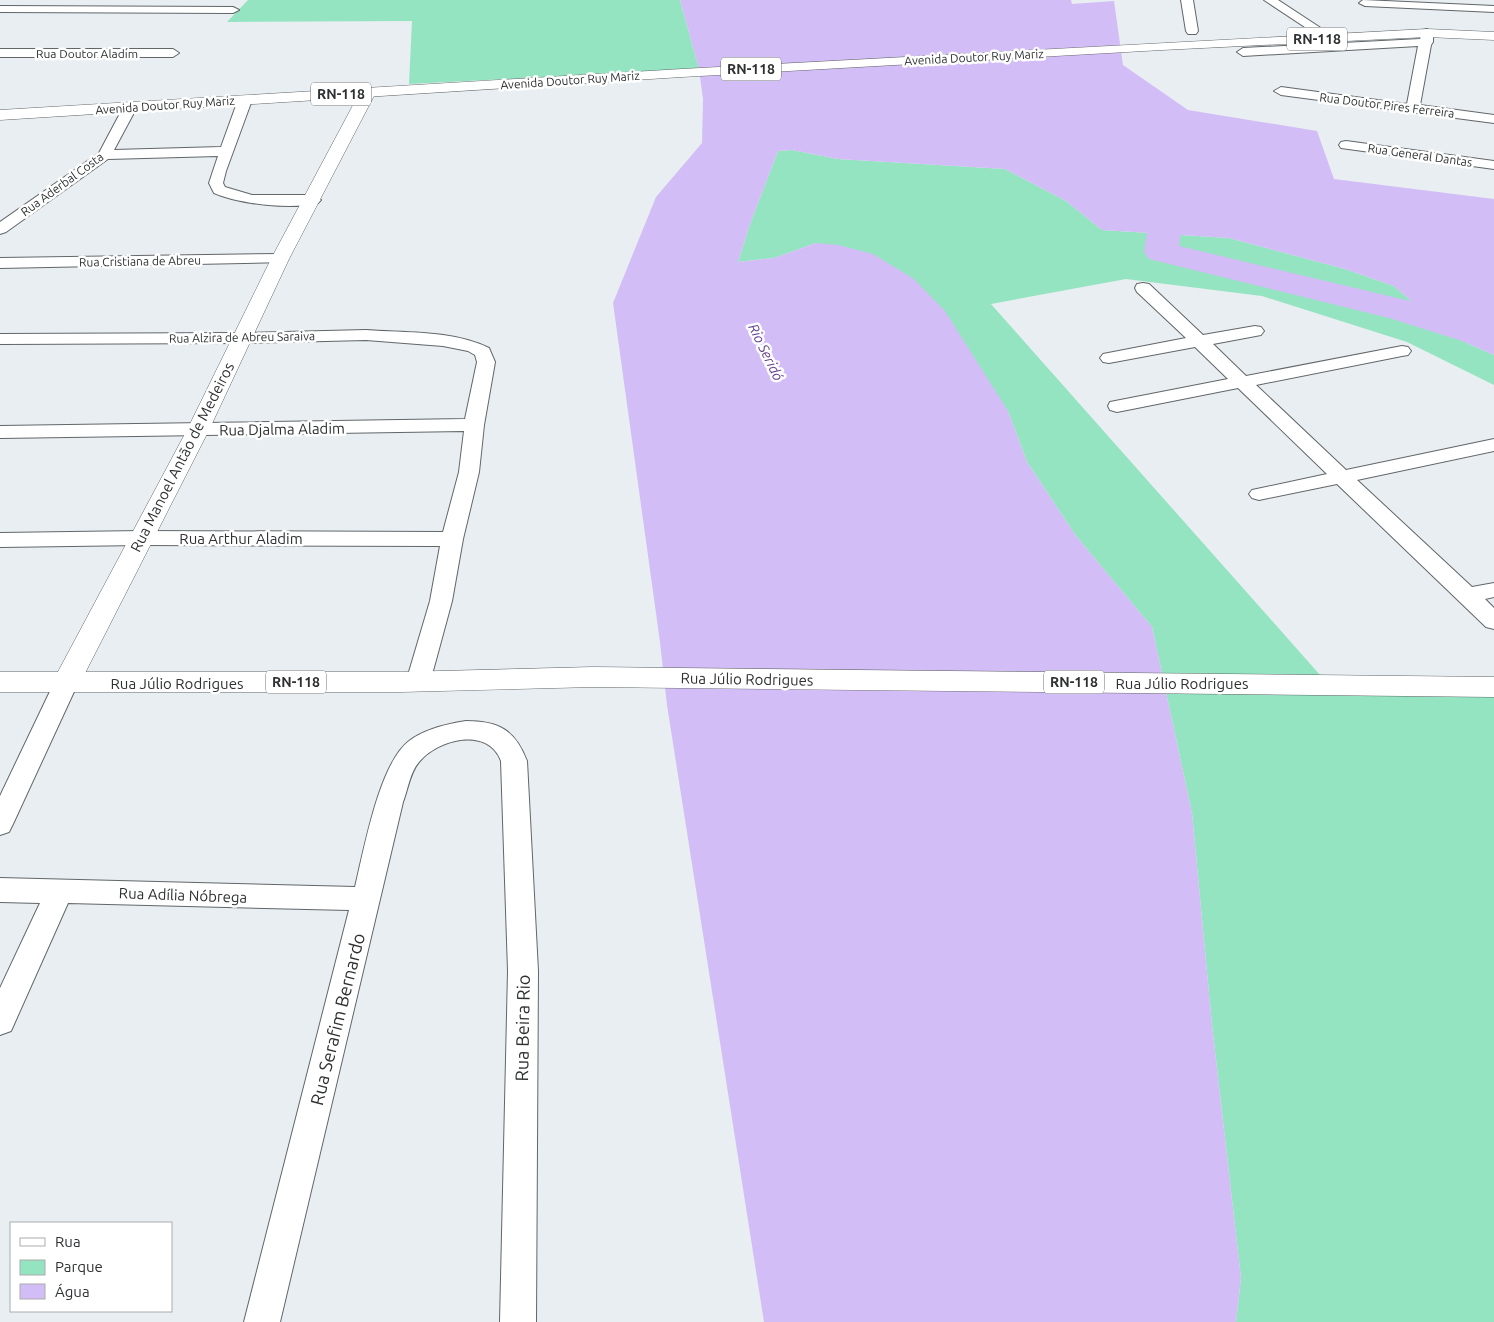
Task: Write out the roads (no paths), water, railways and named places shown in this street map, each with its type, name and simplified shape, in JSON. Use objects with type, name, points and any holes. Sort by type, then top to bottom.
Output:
[{"type":"main road","name":"RN-118","points":[[1330,38],[1494,36]]},
{"type":"main road","name":"Avenida Doutor Ruy Mariz","points":[[0,115],[682,73],[1330,38]]},
{"type":"main road","name":"Rua Manoel Antão de Medeiros","points":[[66,683],[198,430],[280,259],[313,200],[368,92]]},
{"type":"main road","name":"Rua Júlio Rodrigues","points":[[0,682],[418,682],[593,677],[1494,687]]},
{"type":"street","points":[[1187,0],[1192,31]]},
{"type":"street","points":[[1270,0],[1330,38]]},
{"type":"street","points":[[1365,3],[1492,7]]},
{"type":"street","points":[[0,9],[233,10]]},
{"type":"street","points":[[1243,52],[1427,38],[1413,108]]},
{"type":"street","name":"Rua Doutor Aladim","points":[[0,53],[173,53]]},
{"type":"street","name":"Rua Doutor Pires Ferreira","points":[[1281,92],[1494,119]]},
{"type":"street","points":[[245,100],[216,183],[219,190],[228,195],[245,199],[313,200]]},
{"type":"street","name":"Rua Aderbal Costa","points":[[0,229],[104,155],[130,107]]},
{"type":"street","name":"Rua General Dantas","points":[[1346,145],[1494,165]]},
{"type":"street","points":[[104,155],[226,151]]},
{"type":"street","name":"Rua Cristiana de Abreu","points":[[0,263],[280,259]]},
{"type":"street","points":[[1144,288],[1494,622]]},
{"type":"street","points":[[1109,358],[1256,331]]},
{"type":"street","name":"Rua Alzira de Abreu Saraiva","points":[[0,339],[376,336],[443,341],[473,347],[483,352],[486,362],[474,425]]},
{"type":"street","points":[[1116,406],[1402,351]]},
{"type":"street","points":[[418,682],[442,601],[452,539],[469,472],[474,425]]},
{"type":"street","name":"Rua Djalma Aladim","points":[[0,432],[474,425]]},
{"type":"street","points":[[1259,494],[1494,446]]},
{"type":"street","name":"Rua Arthur Aladim","points":[[0,540],[142,538],[452,539]]},
{"type":"street","points":[[1467,596],[1494,590]]},
{"type":"street","name":"Rua Manoel Antão de Medeiros","points":[[0,824],[66,683]]},
{"type":"street","name":"Rua Serafim Bernardo","points":[[262,1322],[390,802],[402,769],[410,756],[421,745],[441,736],[466,731],[484,731],[500,738]]},
{"type":"street","name":"Rua Beira Rio","points":[[500,738],[510,750],[514,761],[523,971],[518,1322]]},
{"type":"street","name":"Rua Adília Nóbrega","points":[[0,890],[366,899]]},
{"type":"street","points":[[0,1021],[60,891]]},
{"type":"water","name":"Rio Seridó","points":[[680,0],[1071,0],[1072,4],[1114,1],[1123,65],[1188,110],[1317,131],[1334,179],[1494,199],[1494,355],[1451,336],[1394,286],[1345,269],[1229,238],[1102,230],[1066,201],[1005,169],[838,159],[792,150],[778,151],[750,224],[738,262],[774,258],[816,243],[838,245],[873,254],[914,279],[945,311],[1008,411],[1027,462],[1076,536],[1152,627],[1192,813],[1212,1025],[1241,1278],[1236,1322],[764,1322],[667,705],[613,303],[656,197],[702,143],[703,99],[699,69]]},
{"type":"waterway","points":[[1113,201],[1166,220],[1161,252],[1401,310],[1494,340]]}]
